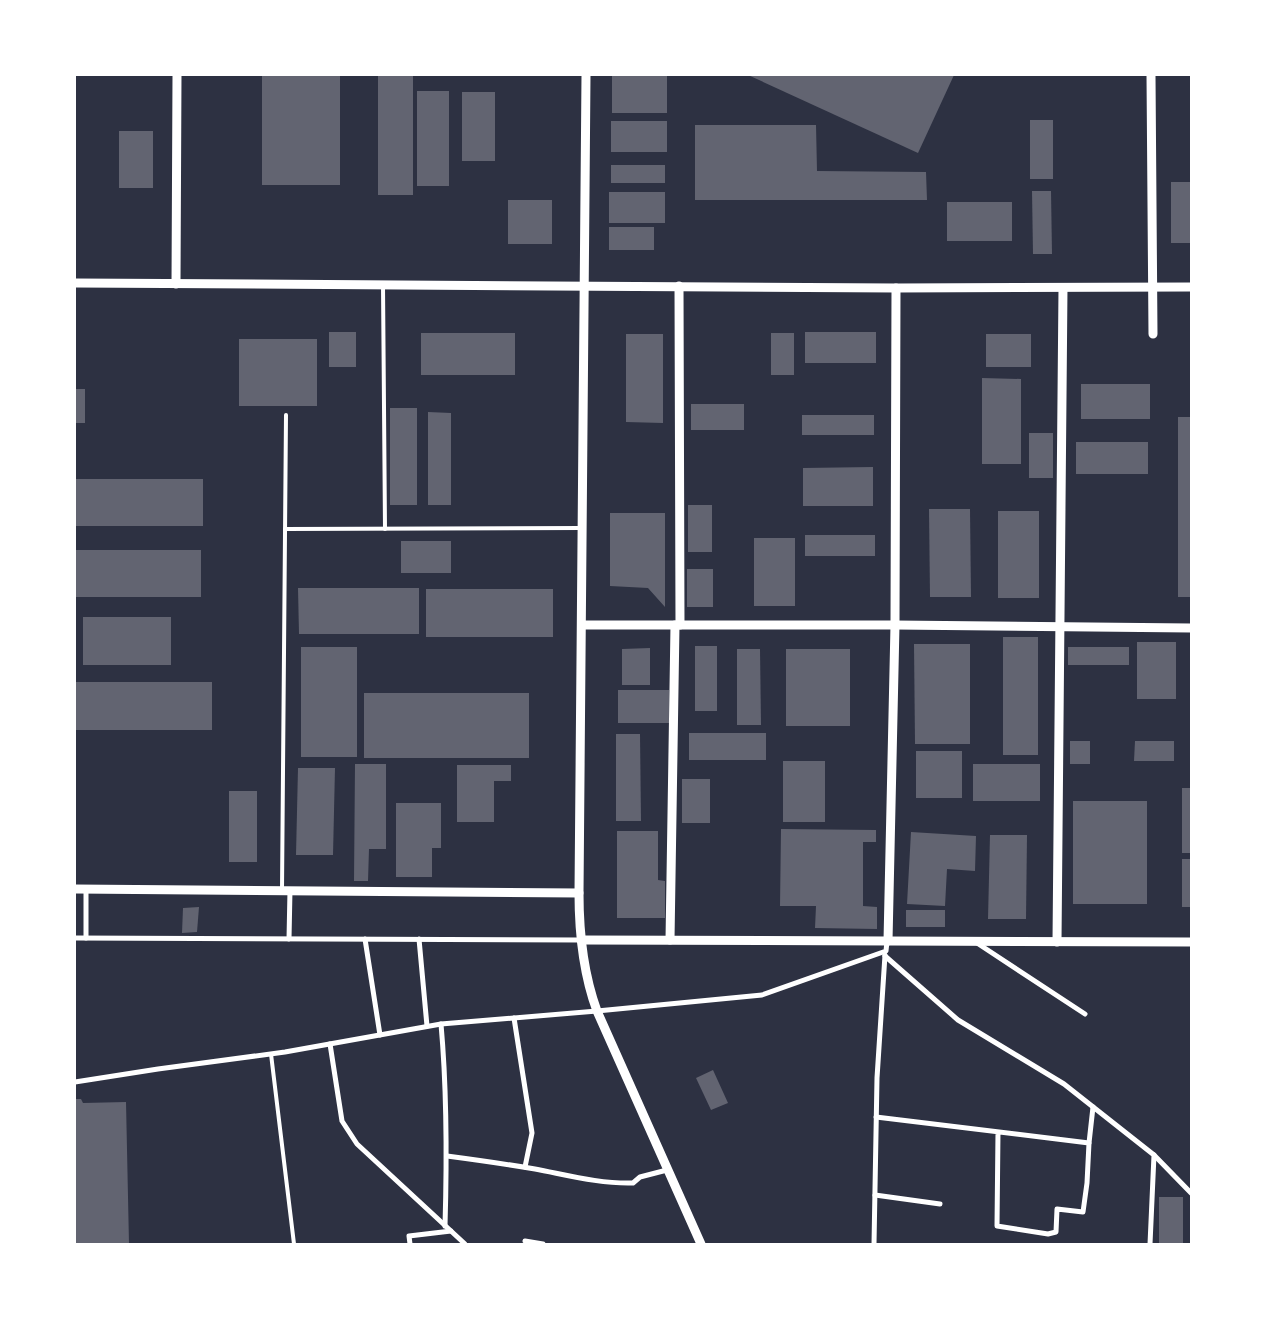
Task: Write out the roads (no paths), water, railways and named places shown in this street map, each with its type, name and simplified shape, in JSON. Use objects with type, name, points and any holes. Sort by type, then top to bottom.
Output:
[{"type":"street","points":[[176,284],[177,75]]},
{"type":"street","points":[[586,75],[579,893],[581,940],[589,990],[597,1011],[701,1244]]},
{"type":"street","points":[[1151,75],[1153,334]]},
{"type":"street","points":[[75,283],[896,288],[1191,287]]},
{"type":"street","points":[[670,940],[678,625],[679,286]]},
{"type":"street","points":[[874,1244],[877,1078],[888,941],[895,625],[896,288]]},
{"type":"street","points":[[1056,942],[1063,288]]},
{"type":"street","points":[[582,625],[895,625],[1191,628]]},
{"type":"street","points":[[75,889],[579,893]]},
{"type":"street","points":[[86,889],[86,938]]},
{"type":"street","points":[[286,890],[289,939]]},
{"type":"street","points":[[75,938],[1191,942]]},
{"type":"street","points":[[365,939],[380,1035]]},
{"type":"street","points":[[419,939],[427,1026]]},
{"type":"street","points":[[974,941],[1086,1014]]},
{"type":"street","points":[[75,1082],[271,1054],[441,1024],[762,995],[886,953]]},
{"type":"street","points":[[886,953],[958,1020],[1064,1084],[1154,1156],[1191,1193]]},
{"type":"street","points":[[514,1018],[532,1134],[525,1167]]},
{"type":"street","points":[[441,1024],[447,1156],[444,1226]]},
{"type":"street","points":[[330,1044],[342,1121],[357,1144],[464,1244]]},
{"type":"street","points":[[998,1132],[997,1226],[1048,1234],[1056,1232],[1058,1208],[1082,1212],[1087,1183],[1093,1107]]},
{"type":"street","points":[[876,1118],[1089,1143]]},
{"type":"street","points":[[447,1156],[525,1167],[621,1184],[633,1184],[640,1177],[667,1170]]},
{"type":"street","points":[[1150,1244],[1154,1156]]},
{"type":"street","points":[[875,1196],[940,1204]]},
{"type":"street","points":[[410,1244],[409,1236],[451,1232]]},
{"type":"street","points":[[525,1240],[543,1244]]},
{"type":"lane","points":[[383,285],[385,529]]},
{"type":"lane","points":[[286,415],[286,890]]},
{"type":"lane","points":[[285,529],[583,528]]},
{"type":"lane","points":[[271,1054],[294,1244]]}]
